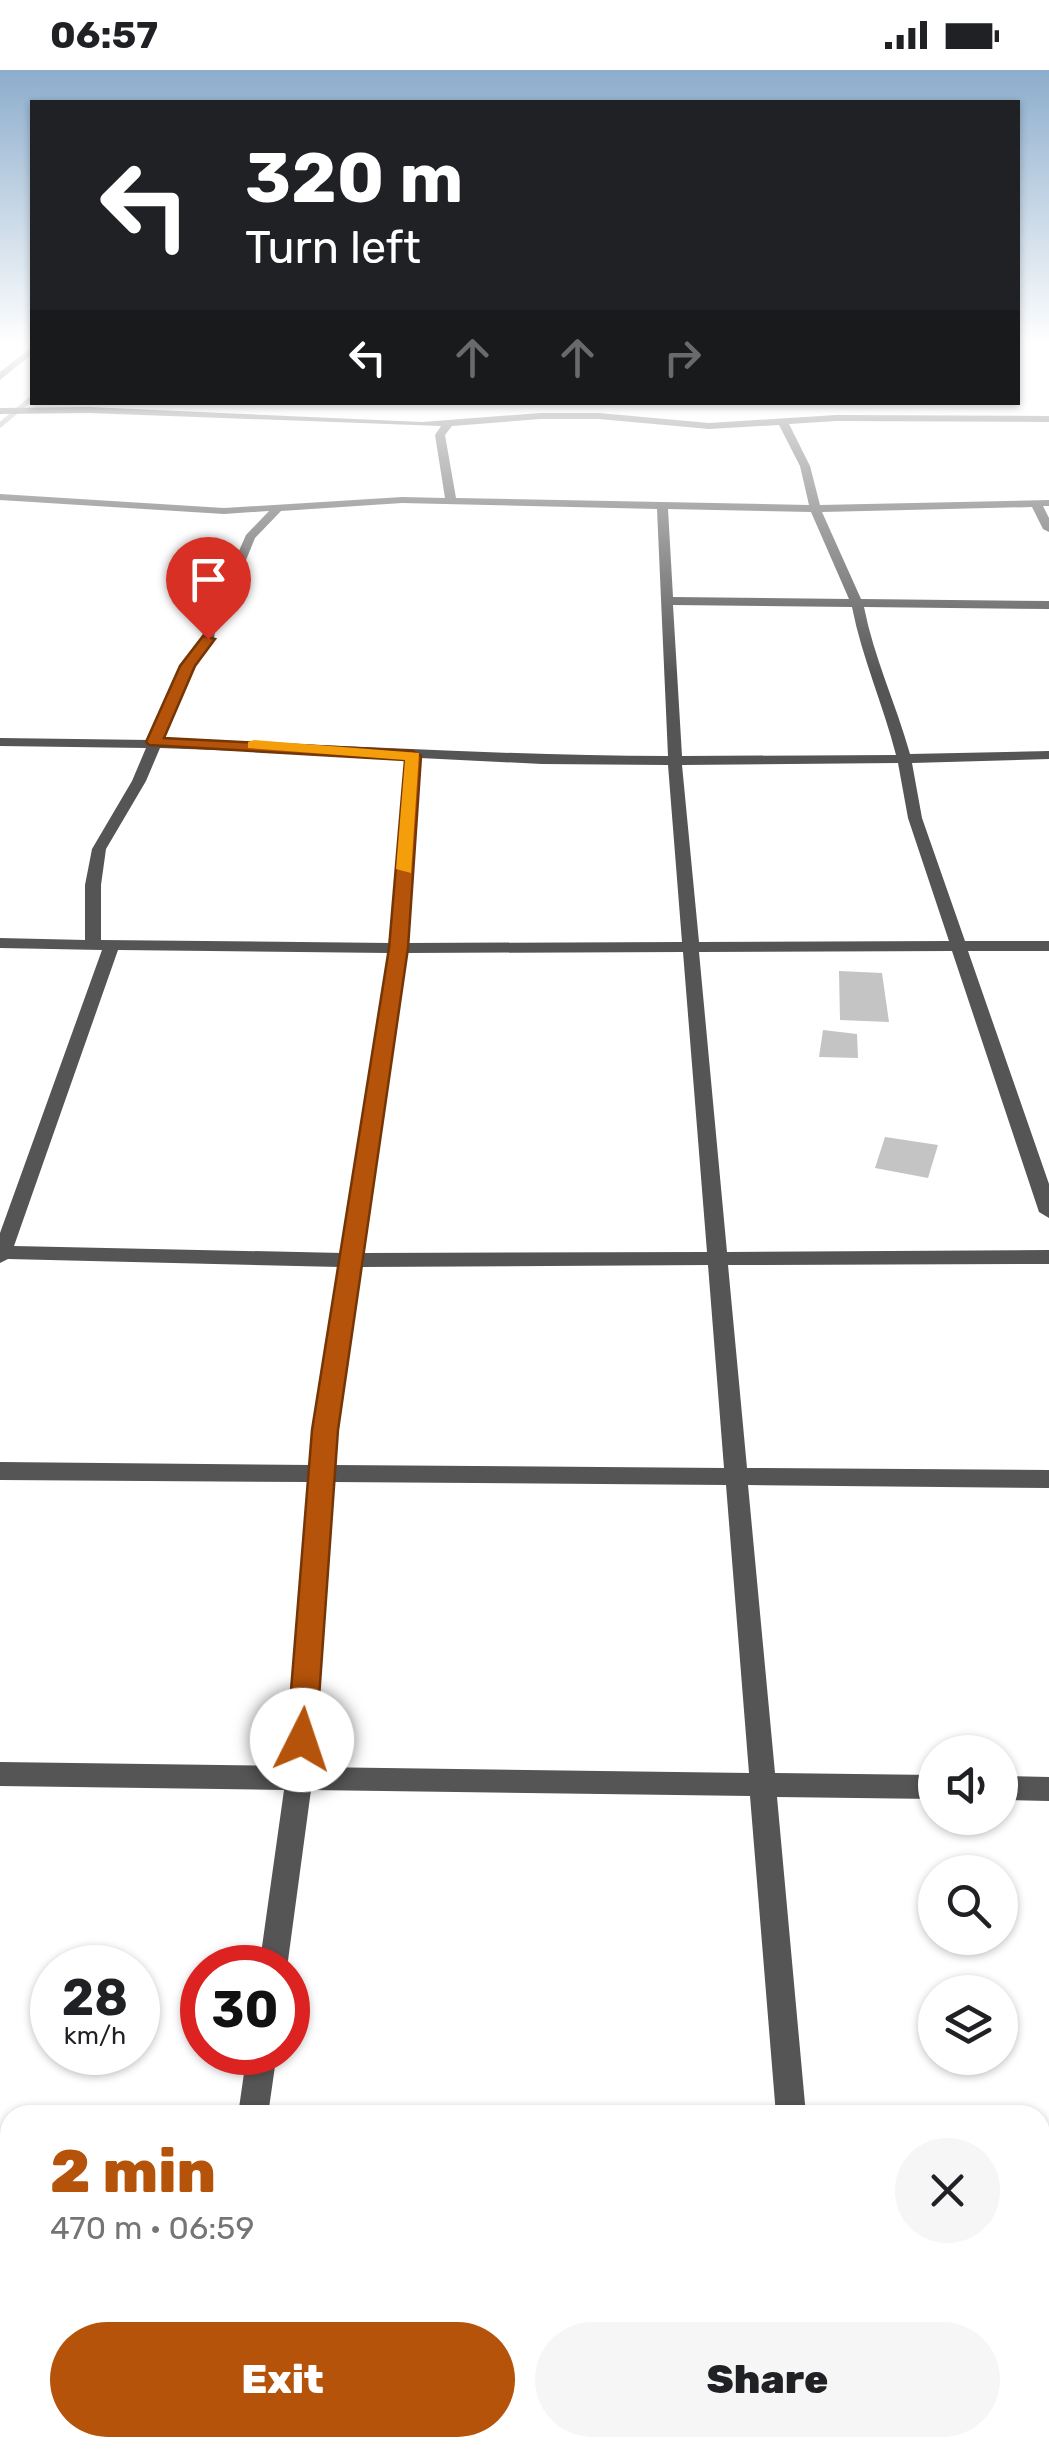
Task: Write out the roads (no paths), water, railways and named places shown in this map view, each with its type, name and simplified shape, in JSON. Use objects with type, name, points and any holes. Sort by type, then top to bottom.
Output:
[{"type":"street","points":[[443,453],[451,501]]},
{"type":"street","points":[[799,453],[815,509],[857,604],[866,648],[888,702],[904,758],[915,818],[1049,1212]]},
{"type":"street","points":[[0,497],[224,510],[402,500],[815,509],[1049,503]]},
{"type":"street","points":[[1034,502],[1049,528]]},
{"type":"street","points":[[662,505],[675,761],[791,2105]]},
{"type":"street","points":[[277,509],[250,537],[236,570],[213,595],[214,616],[208,639],[188,666],[139,780],[99,849],[93,885],[102,945],[20,1210],[0,1253],[348,1260],[1049,1258]]},
{"type":"street","points":[[668,601],[1049,605]]},
{"type":"street","points":[[0,742],[154,742],[413,756],[675,761],[1049,756]]},
{"type":"street","points":[[276,1945],[299,1778],[322,1474],[348,1260],[376,1114],[398,948],[413,756]]},
{"type":"street","points":[[0,943],[398,948],[1049,946]]},
{"type":"street","points":[[0,1471],[1049,1479]]},
{"type":"street","points":[[0,1774],[918,1787]]},
{"type":"street","points":[[1018,1788],[1049,1789]]},
{"type":"street","points":[[254,2105],[259,2075]]}]
